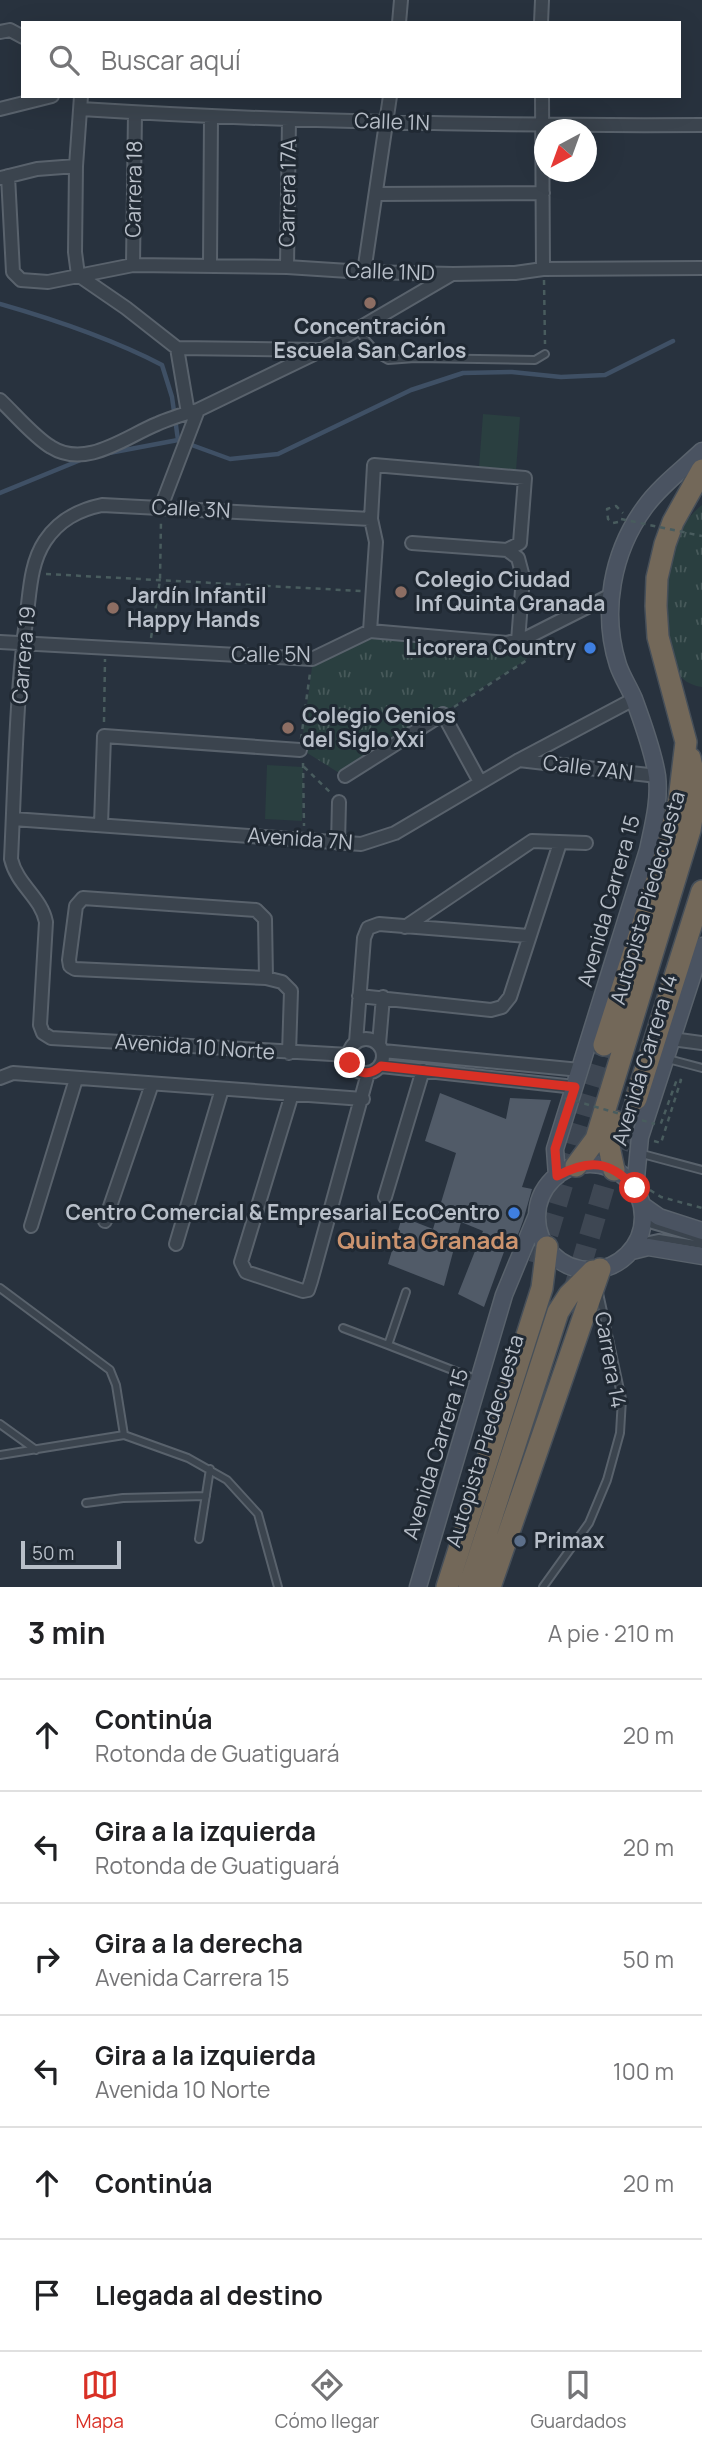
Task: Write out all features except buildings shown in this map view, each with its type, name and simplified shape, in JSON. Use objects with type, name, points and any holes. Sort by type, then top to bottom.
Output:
[{"type":"highway","name":"Autopista Piedecuesta","points":[[604,1045],[666,852],[679,800],[686,742],[658,637],[657,578],[664,544],[673,522],[702,470]]},
{"type":"highway","points":[[576,1166],[596,1139],[690,830],[697,788],[686,742]]},
{"type":"highway","points":[[614,1170],[608,1142],[702,826]]},
{"type":"highway","points":[[636,1099],[702,891]]},
{"type":"highway","points":[[447,1587],[542,1288],[549,1249]]},
{"type":"highway","points":[[469,1587],[558,1312],[569,1295],[594,1272]]},
{"type":"highway","points":[[490,1587],[594,1272]]},
{"type":"highway","name":"Autopista Piedecuesta","points":[[439,1587],[530,1294]]},
{"type":"highway","name":"Autopista Piedecuesta","points":[[479,1587],[553,1327]]},
{"type":"street","points":[[399,21],[401,0]]},
{"type":"street","points":[[541,21],[542,0]]},
{"type":"street","points":[[0,32],[10,30],[21,36]]},
{"type":"street","points":[[0,109],[44,98]]},
{"type":"street","points":[[364,272],[390,98]]},
{"type":"street","points":[[542,98],[543,119]]},
{"type":"street","points":[[81,103],[76,166],[75,252],[78,275],[177,348],[322,350]]},
{"type":"street","name":"Calle 1N","points":[[81,103],[135,113],[534,126]]},
{"type":"street","name":"Carrera 18","points":[[133,265],[135,113]]},
{"type":"street","points":[[211,116],[211,266]]},
{"type":"street","name":"Carrera 17A","points":[[288,267],[289,119]]},
{"type":"street","name":"Calle 1N","points":[[597,126],[702,125]]},
{"type":"street","points":[[4,177],[37,169],[76,166]]},
{"type":"street","name":"Calle 1ND","points":[[4,177],[13,272],[21,280],[48,282],[133,265],[288,267],[453,274],[515,273],[543,269],[702,268]]},
{"type":"street","points":[[543,182],[543,269]]},
{"type":"street","points":[[376,194],[543,193]]},
{"type":"street","points":[[0,400],[51,447],[66,454],[78,455],[100,451],[158,423],[190,413],[322,350],[453,274]]},
{"type":"street","points":[[161,507],[188,434],[190,413],[177,348]]},
{"type":"street","name":"Avenida Carrera 15","points":[[557,1176],[555,1149],[570,1092],[580,1070],[648,850],[656,811],[657,776],[634,699],[618,665],[611,627],[611,596],[615,570],[633,525],[653,498],[702,451]]},
{"type":"street","points":[[507,550],[520,543],[525,478],[374,465],[371,519],[376,542],[370,631],[507,643],[518,641],[611,596]]},
{"type":"street","name":"Calle 3N","points":[[35,559],[59,524],[81,510],[102,505],[371,519]]},
{"type":"street","points":[[412,543],[507,550],[518,558],[523,577],[518,641]]},
{"type":"street","name":"Carrera 19","points":[[35,559],[23,644],[11,859],[14,872],[44,911],[46,922],[40,1025],[43,1033]]},
{"type":"street","name":"Calle 5N","points":[[0,642],[312,659],[370,631]]},
{"type":"street","name":"Avenida 7N","points":[[13,819],[361,844],[395,833],[519,760],[634,699]]},
{"type":"street","points":[[345,776],[443,714],[480,782]]},
{"type":"street","points":[[101,825],[104,736],[300,750]]},
{"type":"street","name":"Calle 7AN","points":[[519,760],[657,776]]},
{"type":"street","points":[[338,843],[339,802]]},
{"type":"street","points":[[405,927],[532,841],[586,843]]},
{"type":"street","points":[[359,996],[491,1010],[502,1007],[510,997],[560,843]]},
{"type":"street","points":[[266,978],[265,919],[256,910],[83,898],[76,906],[69,960],[70,966],[75,969],[266,978],[282,982],[291,991],[289,1053]]},
{"type":"street","points":[[356,1042],[364,938],[368,928],[379,925],[528,936]]},
{"type":"street","name":"Avenida Carrera 14","points":[[641,1187],[638,1149],[702,946]]},
{"type":"street","points":[[381,1066],[383,997]]},
{"type":"street","points":[[674,1031],[697,1042]]},
{"type":"street","name":"Avenida 10 Norte","points":[[43,1033],[51,1038],[349,1055]]},
{"type":"street","points":[[570,1092],[381,1066],[368,1073],[354,1069],[349,1055],[356,1042],[364,1039],[372,1040],[381,1047],[580,1070]]},
{"type":"street","points":[[384,1197],[422,1070]]},
{"type":"street","points":[[0,1078],[13,1073],[363,1099]]},
{"type":"street","points":[[292,1094],[241,1262],[246,1272],[303,1291],[308,1290],[311,1281],[368,1073]]},
{"type":"street","points":[[31,1226],[76,1079]]},
{"type":"street","points":[[106,1221],[152,1084]]},
{"type":"street","points":[[176,1244],[222,1089]]},
{"type":"street","points":[[589,1164],[614,1170],[641,1187],[643,1221],[640,1237],[633,1249],[617,1263],[594,1272],[566,1264],[549,1249],[540,1234],[537,1215],[547,1186],[557,1176],[576,1166],[589,1164]]},
{"type":"street","points":[[642,1207],[659,1217],[702,1231]]},
{"type":"street","name":"Avenida Carrera 15","points":[[418,1587],[504,1294],[537,1215]]},
{"type":"street","points":[[633,1249],[648,1247],[702,1256]]},
{"type":"lane","points":[[357,330],[379,355],[388,360],[535,360],[545,354]]},
{"type":"lane","points":[[666,1058],[702,1068]]},
{"type":"lane","points":[[638,1149],[646,1156],[702,1170]]},
{"type":"lane","points":[[642,1207],[646,1219],[652,1225],[702,1243]]},
{"type":"lane","points":[[633,1249],[651,1239],[659,1238],[702,1243]]},
{"type":"lane","points":[[549,1249],[552,1282]]},
{"type":"lane","points":[[553,1327],[561,1295],[594,1272]]},
{"type":"lane","name":"Carrera 14","points":[[542,1587],[589,1522],[607,1480],[620,1433],[622,1399],[594,1272]]},
{"type":"lane","points":[[0,1288],[110,1370],[116,1385],[124,1435]]},
{"type":"lane","points":[[388,1345],[406,1292]]},
{"type":"lane","points":[[343,1328],[480,1381]]},
{"type":"lane","points":[[0,1424],[36,1450]]},
{"type":"lane","points":[[0,1455],[124,1435],[188,1458],[227,1480],[258,1514],[278,1587]]},
{"type":"lane","points":[[199,1539],[210,1469]]},
{"type":"lane","points":[[86,1503],[124,1498],[206,1496]]},
{"type":"path","points":[[543,269],[546,305],[545,354]]},
{"type":"path","points":[[622,521],[623,513],[619,508],[612,506],[607,509],[606,516],[610,522],[622,521],[702,536]]},
{"type":"path","points":[[149,652],[160,580],[161,507]]},
{"type":"path","points":[[32,573],[372,591]]},
{"type":"path","points":[[104,736],[105,649]]},
{"type":"path","points":[[443,714],[527,660]]},
{"type":"path","points":[[304,767],[339,802]]},
{"type":"path","points":[[661,1126],[677,1079],[681,1080],[661,1143]]},
{"type":"path","points":[[570,1092],[654,1126],[658,1114]]},
{"type":"path","points":[[641,1187],[661,1197],[702,1208]]},
{"type":"green space","points":[[483,414],[520,417],[516,471],[479,467]]},
{"type":"green space","points":[[702,505],[702,687],[684,680],[676,667],[668,633],[667,592],[670,556],[674,544],[685,523]]},
{"type":"green space","points":[[370,632],[518,642],[527,659],[344,776],[301,749],[313,660]]},
{"type":"green space","points":[[267,765],[303,767],[302,821],[265,819]]},
{"type":"waterway","points":[[0,304],[82,330],[162,365],[172,397],[178,440]]},
{"type":"waterway","points":[[109,453],[178,440],[230,459],[278,454],[411,390],[463,373],[512,372],[561,377],[605,375],[673,341]]},
{"type":"waterway","points":[[0,493],[83,459]]},
{"type":"tunnel","points":[[539,1264],[604,1045]]},
{"type":"tunnel","points":[[572,1296],[607,1177],[636,1099]]},
{"type":"place","name":"Concentración Escuela San Carlos","points":[[370,303]]},
{"type":"place","name":"Colegio Ciudad Inf Quinta Granada","points":[[401,592]]},
{"type":"place","name":"Jardín Infantil Happy Hands","points":[[113,608]]},
{"type":"place","name":"Licorera Country","points":[[590,648]]},
{"type":"place","name":"Colegio Genios del Siglo Xxi","points":[[288,728]]},
{"type":"place","name":"Centro Comercial & Empresarial EcoCentro","points":[[514,1213]]},
{"type":"place","name":"Primax","points":[[520,1541]]},
{"type":"district","name":"Quinta Granada","points":[[428,1241]]},
{"type":"route","points":[[350,1063],[361,1073],[376,1071],[381,1066],[575,1087],[555,1149],[557,1176],[576,1166],[602,1165],[626,1178],[635,1188]]}]
